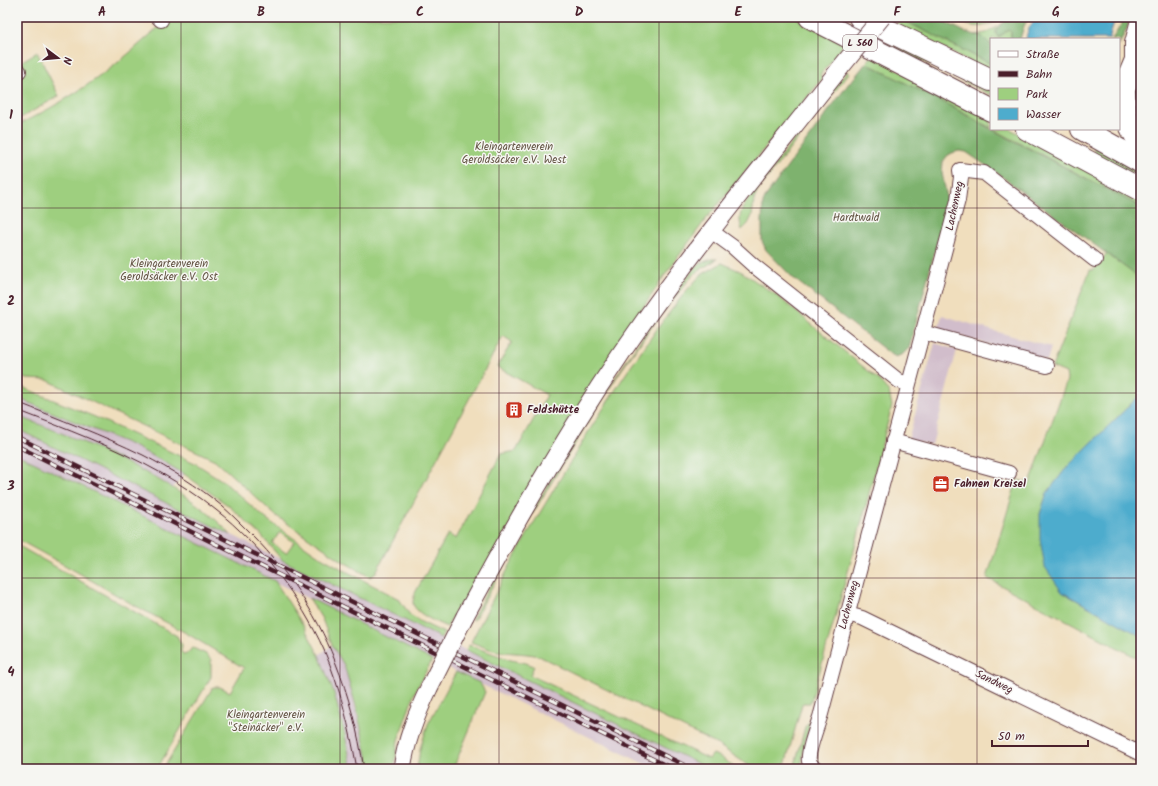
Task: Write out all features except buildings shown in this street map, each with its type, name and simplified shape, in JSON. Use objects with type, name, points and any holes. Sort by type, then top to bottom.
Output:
[{"type":"main road","name":"L 560","points":[[810,17],[990,109]]},
{"type":"main road","name":"L 560","points":[[860,17],[990,80]]},
{"type":"main road","points":[[1139,34],[1127,55],[1121,87],[1126,117],[1132,131],[1141,144]]},
{"type":"main road","points":[[1029,130],[1141,190]]},
{"type":"main road","points":[[1080,156],[1091,131],[1141,162]]},
{"type":"street","points":[[402,769],[414,718],[465,616],[518,519],[574,426],[612,367],[675,277],[882,17]]},
{"type":"street","name":"Lachenweg","points":[[814,769],[809,761],[810,751],[960,192],[960,170],[984,174],[1095,260]]},
{"type":"street","points":[[711,231],[733,247],[753,265],[899,381],[908,384]]},
{"type":"street","points":[[922,332],[1047,366]]},
{"type":"street","points":[[893,441],[1009,474]]},
{"type":"street","name":"Sandweg","points":[[847,614],[862,618],[1141,754]]},
{"type":"shaded area","points":[[942,315],[1051,347],[1047,361],[938,330]]},
{"type":"shaded area","points":[[935,343],[957,350],[932,445],[908,440]]},
{"type":"shaded area","points":[[17,398],[129,444],[161,460],[184,474],[173,488],[157,478],[102,451],[17,416]]},
{"type":"shaded area","points":[[17,429],[709,769],[655,769],[456,672],[17,454]]},
{"type":"shaded area","points":[[332,645],[344,665],[349,680],[370,769],[352,769],[344,730],[334,693],[319,655]]},
{"type":"green space","points":[[170,17],[794,17],[845,43],[820,75],[823,78],[706,219],[667,272],[640,312],[463,605],[460,603],[447,627],[422,614],[414,607],[413,603],[415,593],[448,534],[456,539],[501,454],[516,451],[547,395],[497,367],[512,342],[503,336],[375,574],[370,577],[344,562],[275,515],[215,460],[47,380],[26,379],[17,375],[17,125],[58,104],[97,78],[127,55]]},
{"type":"green space","points":[[903,17],[935,17],[965,32],[983,37],[990,44],[990,64],[901,19]]},
{"type":"green space","points":[[950,17],[970,19],[981,17],[1003,17],[983,26],[970,26]]},
{"type":"green space","points":[[1011,17],[1029,17],[1020,38],[1011,38],[1011,32],[1009,30],[998,37],[996,30]]},
{"type":"green space","points":[[1121,17],[1129,17],[1128,26],[1120,43],[1120,38],[1113,38],[1121,25]]},
{"type":"green space","points":[[901,19],[990,64],[990,72],[896,25]]},
{"type":"green space","points":[[999,26],[996,31],[998,37],[1009,30],[1011,32],[1011,38],[990,38],[990,44],[983,37],[975,35],[986,33]]},
{"type":"green space","points":[[887,36],[990,88],[990,94],[936,67],[881,43]]},
{"type":"green space","points":[[37,52],[59,96],[17,120],[17,75],[19,63]]},
{"type":"green space","points":[[872,56],[990,118],[990,127],[943,102],[866,63]]},
{"type":"green space","name":"Hardtwald","points":[[866,63],[943,102],[990,128],[990,130],[993,130],[1141,207],[1141,279],[997,173],[966,152],[959,151],[952,153],[947,156],[943,162],[942,173],[947,205],[909,348],[903,354],[896,357],[889,353],[793,278],[766,250],[762,241],[763,203],[766,196]]},
{"type":"green space","points":[[1141,70],[1141,122],[1136,106],[1135,89]]},
{"type":"green space","points":[[847,71],[849,73],[758,190],[754,200],[752,216],[748,224],[742,230],[740,216],[746,202]]},
{"type":"green space","points":[[995,130],[1012,130],[1016,132],[1141,199],[1141,207]]},
{"type":"green space","points":[[1095,147],[1141,170],[1141,180],[1098,155],[1094,152]]},
{"type":"green space","points":[[1107,253],[1141,279],[1141,394],[1067,467],[1047,493],[1040,514],[1062,592],[1141,636],[1141,660],[987,578],[1017,480],[1030,483],[1067,380],[1066,373],[1052,367],[1090,270],[1094,270]]},
{"type":"green space","points":[[712,259],[717,259],[695,273],[690,278],[653,325],[620,372],[530,518],[474,620],[472,619],[503,561],[580,430],[662,308],[696,266]]},
{"type":"green space","points":[[722,263],[742,272],[776,295],[878,379],[889,392],[892,406],[855,547],[813,695],[810,703],[802,704],[784,769],[754,769],[718,745],[539,656],[495,651],[471,642],[509,567],[535,521],[587,434],[625,375],[686,291],[701,275]]},
{"type":"green space","points":[[17,385],[95,417],[195,463],[223,481],[265,518],[316,554],[399,599],[410,615],[444,633],[441,638],[282,560],[261,535],[229,506],[184,474],[161,460],[129,444],[17,398]],"holes":[[[280,532],[294,542],[286,553],[272,543]]]},
{"type":"green space","points":[[17,416],[57,431],[153,476],[194,502],[231,535],[17,429]]},
{"type":"green space","name":"Kleingartenverein \"Steinäcker\" e.V.","points":[[17,454],[275,581],[303,625],[319,655],[334,693],[344,730],[352,769],[163,769],[213,687],[220,687],[230,692],[244,668],[186,633],[17,539]]},
{"type":"green space","points":[[17,545],[177,636],[182,645],[181,652],[185,655],[193,648],[206,654],[211,660],[211,677],[157,769],[17,769]]},
{"type":"green space","points":[[309,598],[432,660],[415,692],[398,740],[394,769],[370,769],[356,706],[344,665],[332,645],[322,619]]},
{"type":"green space","points":[[469,645],[511,660],[534,666],[530,675],[709,759],[713,754],[722,758],[736,769],[709,769],[466,650]]},
{"type":"green space","points":[[456,672],[480,683],[485,692],[453,769],[417,769],[420,749],[428,724]]},
{"type":"green space","points":[[811,719],[804,746],[801,769],[794,769],[805,727]]},
{"type":"water","points":[[1037,17],[1115,17],[1109,38],[1026,38],[1033,22]]},
{"type":"water","points":[[1141,394],[1141,636],[1062,592],[1045,567],[1040,539],[1040,514],[1047,493],[1067,467]]},
{"type":"tram line","points":[[17,402],[80,427],[143,455],[184,478],[222,506],[260,543],[298,590],[309,607],[327,642],[349,701],[364,769]]},
{"type":"tram line","points":[[17,410],[72,431],[161,473],[210,505],[248,539],[278,574],[304,611],[315,631],[330,664],[344,708],[357,769]]},
{"type":"railway","points":[[17,437],[692,769]]},
{"type":"railway","points":[[17,446],[673,769]]},
{"type":"place","name":"Feldshütte","points":[[514,410]]},
{"type":"place","name":"Fahnen Kreisel","points":[[941,484]]},
{"type":"park label","name":"Kleingartenverein Geroldsäcker e.V. West","points":[[514,153]]},
{"type":"park label","name":"Kleingartenverein Geroldsäcker e.V. Ost","points":[[169,270]]}]
